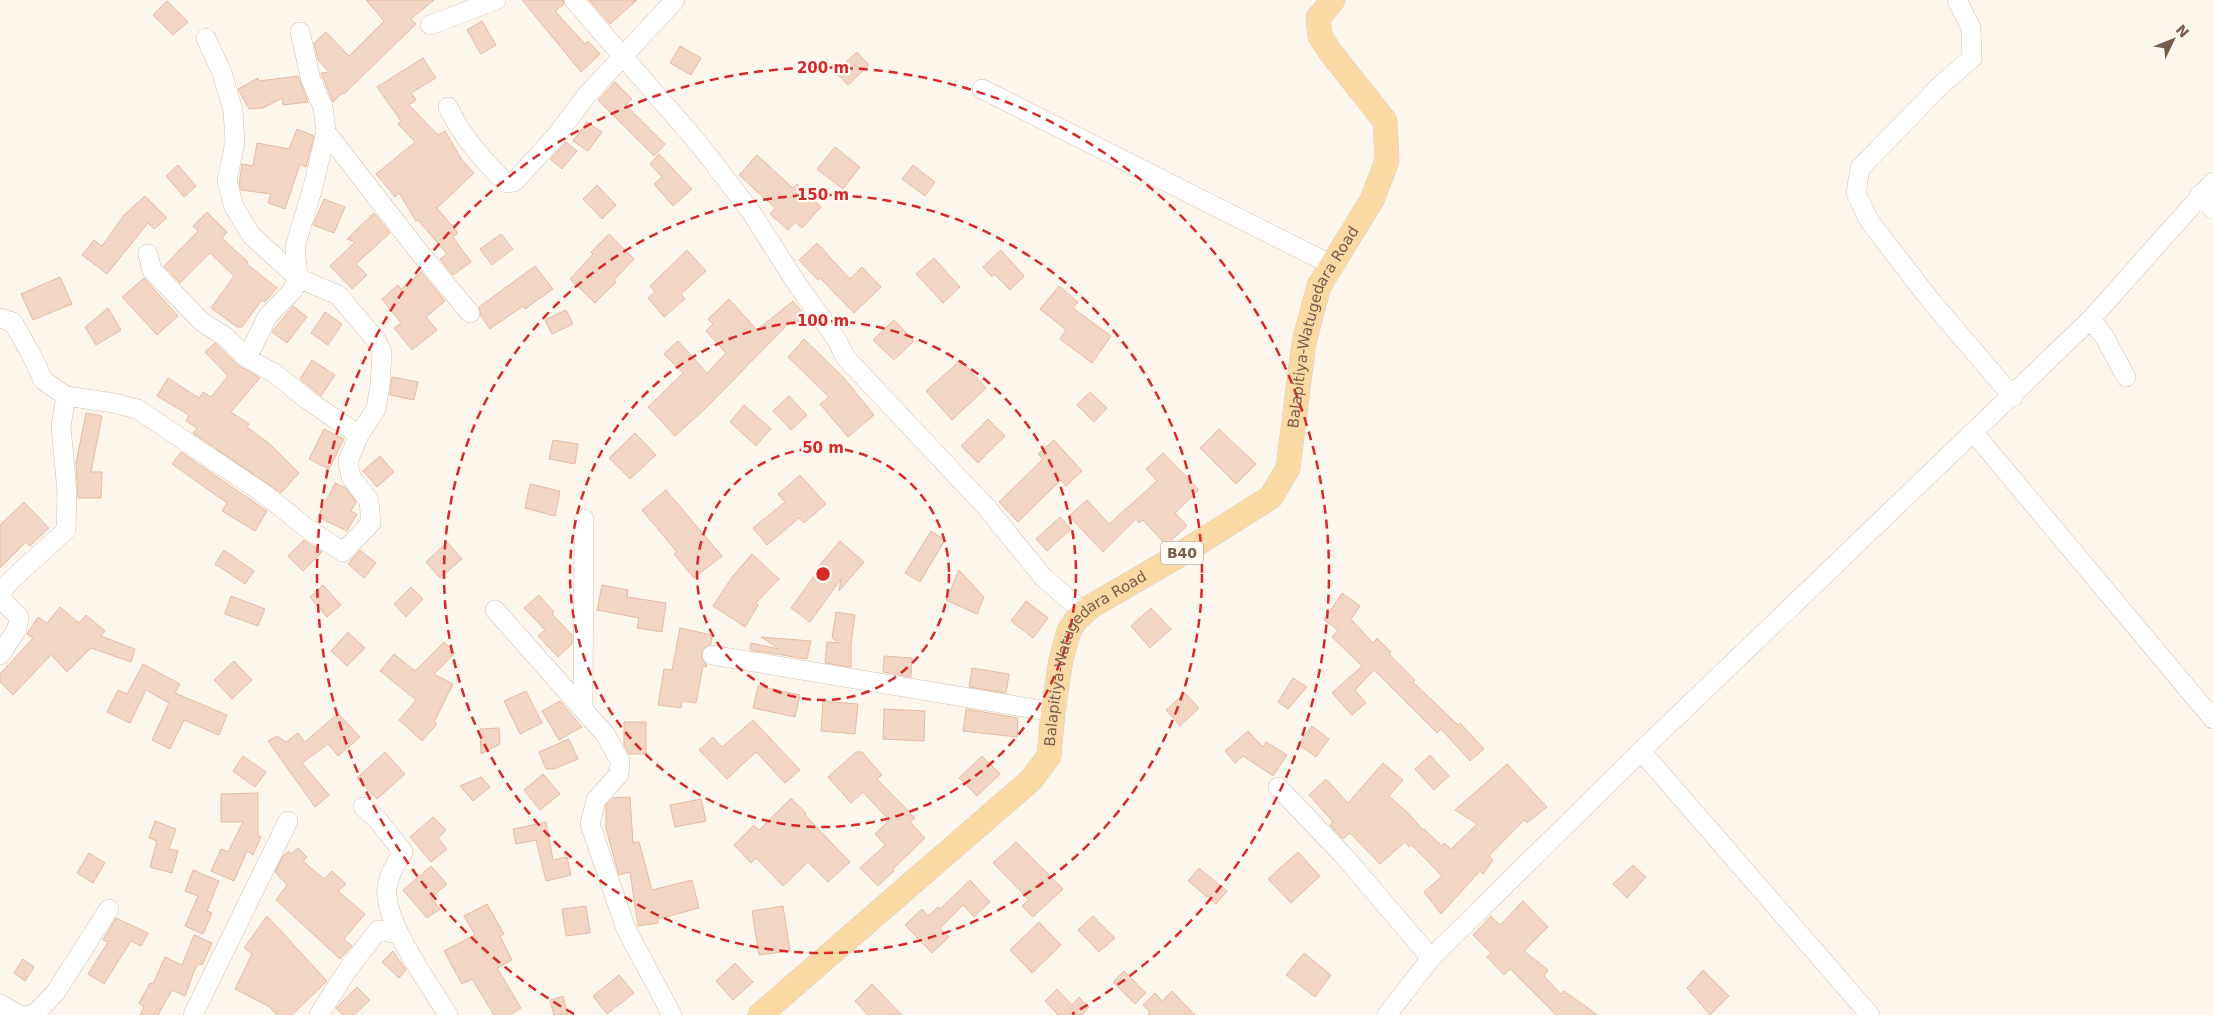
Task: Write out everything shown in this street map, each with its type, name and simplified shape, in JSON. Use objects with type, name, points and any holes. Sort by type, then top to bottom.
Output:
[{"type":"main road","name":"Balapitiya-Watugedara Road","points":[[760,1015],[1031,780],[1049,756],[1053,712],[1062,659],[1069,631],[1083,612],[1271,497],[1288,468],[1304,342],[1320,286],[1372,200],[1387,161],[1385,121],[1330,53],[1320,36],[1318,18],[1333,0]]},
{"type":"street","points":[[430,25],[496,0]]},
{"type":"street","points":[[574,0],[699,144],[752,212],[797,284],[837,340],[845,357],[986,508],[1043,577],[1083,612]]},
{"type":"street","points":[[448,107],[456,125],[480,157],[506,183],[514,182],[556,136],[586,96],[675,0]]},
{"type":"street","points":[[1957,0],[1971,28],[1972,58],[1943,83],[1860,168],[1856,193],[1870,222],[1882,238],[1931,300],[2013,397]]},
{"type":"street","points":[[247,358],[267,317],[293,290],[298,278],[295,247],[313,186],[326,132],[323,106],[311,80],[300,32]]},
{"type":"street","points":[[0,318],[13,322],[43,380],[66,396],[114,403],[137,410],[263,493],[308,529],[343,552],[371,523],[369,501],[351,477],[348,461],[359,436],[376,409],[382,353],[376,340],[338,295],[298,278],[251,235],[234,207],[227,181],[235,142],[233,110],[222,73],[206,38]]},
{"type":"street","points":[[982,89],[1332,265]]},
{"type":"street","points":[[326,132],[419,252],[470,313]]},
{"type":"street","points":[[1388,1015],[1431,958],[1641,751],[2013,397],[2091,319],[2199,195],[2213,182]]},
{"type":"street","points":[[2199,195],[2213,209]]},
{"type":"street","points":[[148,254],[152,270],[202,322],[227,338],[247,358],[274,373],[309,401],[359,436]]},
{"type":"street","points":[[2091,319],[2105,338],[2126,377]]},
{"type":"street","points":[[0,655],[17,629],[19,617],[4,602],[1,595],[6,586],[66,530],[68,492],[61,426],[66,396]]},
{"type":"street","points":[[1974,433],[2213,719]]},
{"type":"street","points":[[582,708],[584,519]]},
{"type":"street","points":[[495,610],[605,734],[620,761],[619,774],[596,800],[590,824],[626,929],[672,1015]]},
{"type":"street","points":[[712,656],[1053,712]]},
{"type":"street","points":[[1641,751],[1870,1015]]},
{"type":"street","points":[[1278,787],[1344,856],[1431,958]]},
{"type":"street","points":[[363,807],[377,819],[403,852],[393,868],[387,887],[398,934],[448,1015]]},
{"type":"street","points":[[193,1015],[288,821]]},
{"type":"street","points":[[28,1015],[34,1015],[55,993],[109,909]]},
{"type":"street","points":[[319,1015],[346,972],[378,930],[398,934]]},
{"type":"street","points":[[0,1004],[19,1015]]},
{"type":"building","points":[[366,0],[434,0],[411,19],[416,24],[344,94],[342,93],[333,102],[321,73],[329,72],[318,60],[314,43],[326,32],[349,56],[384,21]]},
{"type":"building","points":[[522,0],[563,0],[564,4],[555,11],[585,44],[588,41],[600,54],[581,72]]},
{"type":"building","points":[[589,0],[637,0],[610,24]]},
{"type":"building","points":[[167,1],[188,22],[173,35],[153,15]]},
{"type":"building","points":[[482,21],[496,45],[481,54],[467,30]]},
{"type":"building","points":[[680,46],[701,58],[691,75],[670,63]]},
{"type":"building","points":[[857,52],[869,65],[848,85],[835,72]]},
{"type":"building","points":[[423,58],[436,78],[411,93],[416,100],[409,105],[438,135],[445,131],[462,160],[474,173],[437,208],[458,233],[453,237],[471,262],[453,275],[440,259],[447,254],[418,220],[416,221],[399,193],[395,197],[376,174],[415,142],[398,124],[401,121],[377,87]]},
{"type":"building","points":[[298,76],[308,102],[283,105],[282,98],[263,108],[249,109],[238,89],[258,78],[259,81]]},
{"type":"building","points":[[615,82],[632,99],[626,105],[665,144],[654,156],[598,100]]},
{"type":"building","points":[[587,122],[602,132],[588,151],[573,141]]},
{"type":"building","points":[[297,129],[314,136],[306,167],[300,164],[285,209],[268,203],[271,194],[241,190],[239,184],[242,164],[253,166],[257,143],[289,149]]},
{"type":"building","points":[[566,142],[577,151],[562,169],[550,159]]},
{"type":"building","points":[[835,147],[860,167],[843,189],[817,169]]},
{"type":"building","points":[[659,154],[692,189],[673,206],[654,184],[662,177],[650,164]]},
{"type":"building","points":[[757,155],[793,188],[797,184],[821,207],[802,228],[795,222],[788,230],[770,214],[775,208],[739,175]]},
{"type":"building","points":[[178,165],[196,186],[184,197],[166,176]]},
{"type":"building","points":[[913,165],[935,182],[925,196],[902,179]]},
{"type":"building","points":[[597,185],[616,205],[602,219],[583,199]]},
{"type":"building","points":[[145,196],[167,218],[154,229],[148,223],[107,274],[82,255],[94,240],[102,246],[124,215]]},
{"type":"building","points":[[324,199],[345,207],[334,233],[313,225]]},
{"type":"building","points":[[207,212],[227,232],[222,238],[248,262],[247,264],[277,288],[265,302],[262,300],[242,327],[237,327],[211,308],[234,276],[210,253],[180,283],[164,266],[198,231],[193,226]]},
{"type":"building","points":[[374,213],[390,233],[356,264],[367,275],[352,289],[330,266],[355,242],[347,239]]},
{"type":"building","points":[[501,234],[513,249],[492,265],[480,249]]},
{"type":"building","points":[[609,234],[634,259],[614,280],[616,282],[595,303],[570,279],[593,254],[591,252]]},
{"type":"building","points":[[817,243],[850,279],[862,267],[881,287],[854,313],[820,278],[818,280],[799,260]]},
{"type":"building","points":[[687,250],[706,271],[681,294],[685,299],[664,317],[648,298],[655,292],[650,286]]},
{"type":"building","points":[[1001,250],[1024,276],[1010,290],[994,274],[992,277],[983,267]]},
{"type":"building","points":[[934,258],[960,287],[943,303],[916,274]]},
{"type":"building","points":[[535,266],[553,289],[525,309],[523,306],[490,329],[481,316],[479,307]]},
{"type":"building","points":[[421,272],[445,301],[426,317],[437,330],[412,350],[394,328],[401,323],[382,299],[398,285],[401,289]]},
{"type":"building","points":[[60,277],[72,304],[33,320],[21,294]]},
{"type":"building","points":[[144,278],[178,316],[157,335],[122,297]]},
{"type":"building","points":[[1059,286],[1078,302],[1073,308],[1111,336],[1092,363],[1060,339],[1066,330],[1040,309]]},
{"type":"building","points":[[729,299],[757,330],[793,301],[805,315],[793,325],[790,322],[705,409],[675,436],[648,407],[683,373],[664,354],[678,341],[707,373],[726,353],[706,331],[713,324],[708,319]]},
{"type":"building","points":[[293,306],[307,317],[287,343],[272,332]]},
{"type":"building","points":[[108,308],[121,330],[96,345],[85,327]]},
{"type":"building","points":[[566,310],[573,324],[552,334],[545,320]]},
{"type":"building","points":[[325,312],[342,324],[328,345],[311,333]]},
{"type":"building","points":[[894,320],[914,341],[894,360],[873,340]]},
{"type":"building","points":[[804,339],[844,378],[874,415],[848,437],[820,404],[829,397],[788,357]]},
{"type":"building","points":[[215,343],[239,366],[260,378],[231,412],[249,424],[247,427],[270,444],[299,473],[281,493],[193,433],[197,428],[186,421],[189,415],[157,396],[168,378],[199,398],[203,392],[211,397],[228,376],[205,352]]},
{"type":"building","points":[[312,360],[335,375],[321,396],[300,379]]},
{"type":"building","points":[[961,360],[986,388],[952,420],[926,391]]},
{"type":"building","points":[[392,377],[418,382],[414,400],[390,395]]},
{"type":"building","points":[[1090,392],[1107,408],[1094,422],[1077,405]]},
{"type":"building","points":[[789,396],[807,415],[791,430],[773,411]]},
{"type":"building","points":[[744,405],[771,429],[756,446],[730,422]]},
{"type":"building","points":[[86,413],[102,416],[91,472],[102,472],[101,498],[78,498],[76,463]]},
{"type":"building","points":[[988,419],[1005,436],[978,463],[961,446]]},
{"type":"building","points":[[324,429],[344,439],[329,469],[309,459]]},
{"type":"building","points":[[1219,429],[1256,464],[1236,484],[1200,448]]},
{"type":"building","points":[[635,433],[656,455],[630,479],[609,458]]},
{"type":"building","points":[[553,440],[578,444],[575,464],[549,459]]},
{"type":"building","points":[[1054,440],[1082,471],[1066,486],[1061,480],[1018,522],[999,502],[1043,459],[1038,454]]},
{"type":"building","points":[[181,452],[267,511],[255,531],[222,511],[227,503],[172,464]]},
{"type":"building","points":[[1163,453],[1199,490],[1175,513],[1187,526],[1166,545],[1143,520],[1139,523],[1136,519],[1103,552],[1069,516],[1087,500],[1109,524],[1157,481],[1146,469]]},
{"type":"building","points":[[380,456],[394,472],[377,487],[363,471]]},
{"type":"building","points":[[800,475],[826,504],[804,523],[799,518],[767,545],[753,528],[785,502],[778,494]]},
{"type":"building","points":[[335,483],[346,488],[356,502],[351,511],[357,514],[347,531],[318,517]]},
{"type":"building","points":[[530,484],[560,491],[555,516],[525,508]]},
{"type":"building","points":[[666,490],[722,556],[694,578],[674,554],[677,552],[642,510]]},
{"type":"building","points":[[24,502],[49,528],[30,546],[26,542],[0,568],[0,525]]},
{"type":"building","points":[[1060,517],[1071,529],[1047,551],[1036,539]]},
{"type":"building","points":[[931,531],[945,540],[920,582],[905,573]]},
{"type":"building","points":[[304,540],[322,552],[303,571],[288,556]]},
{"type":"building","points":[[840,541],[864,562],[839,591],[841,579],[810,622],[791,608],[819,569],[817,568]]},
{"type":"building","points":[[447,542],[462,559],[440,578],[426,562]]},
{"type":"building","points":[[224,550],[254,571],[245,584],[215,564]]},
{"type":"building","points":[[360,550],[376,563],[364,578],[348,564]]},
{"type":"building","points":[[752,554],[779,579],[756,603],[758,605],[745,627],[713,606],[732,577]]},
{"type":"building","points":[[959,570],[984,597],[977,614],[946,600]]},
{"type":"building","points":[[323,585],[341,605],[327,617],[310,597]]},
{"type":"building","points":[[602,585],[628,590],[627,597],[666,603],[662,632],[637,628],[639,618],[597,610]]},
{"type":"building","points":[[411,587],[423,599],[406,617],[394,604]]},
{"type":"building","points":[[1342,593],[1360,606],[1351,619],[1373,643],[1377,638],[1391,652],[1389,654],[1415,680],[1413,682],[1458,725],[1460,723],[1484,749],[1470,761],[1441,729],[1437,733],[1374,670],[1355,690],[1366,703],[1352,715],[1332,693],[1362,666],[1332,637],[1338,630],[1324,620]]},
{"type":"building","points":[[539,595],[554,612],[552,614],[572,635],[572,644],[558,657],[538,636],[545,630],[524,608]]},
{"type":"building","points":[[231,596],[265,609],[258,626],[225,614]]},
{"type":"building","points":[[1026,601],[1048,618],[1033,638],[1011,621]]},
{"type":"building","points":[[60,607],[79,623],[86,615],[105,631],[101,636],[135,649],[131,662],[91,648],[67,672],[51,655],[13,695],[0,682],[0,674],[33,638],[27,634],[38,617],[47,623]]},
{"type":"building","points":[[1151,608],[1171,629],[1150,648],[1131,626]]},
{"type":"building","points":[[836,612],[855,615],[851,645],[851,667],[825,663],[827,642],[839,643],[832,638]]},
{"type":"building","points":[[680,628],[712,635],[711,644],[704,648],[701,653],[702,659],[707,665],[706,667],[703,666],[696,703],[682,701],[681,708],[658,705],[664,669],[672,670]]},
{"type":"building","points":[[348,632],[365,648],[347,666],[331,651]]},
{"type":"building","points":[[761,637],[811,641],[807,659],[750,650],[751,643],[779,649]]},
{"type":"building","points":[[444,642],[455,653],[434,674],[453,684],[434,722],[437,724],[422,741],[399,720],[416,700],[380,671],[394,654],[415,671]]},
{"type":"building","points":[[884,656],[912,658],[911,677],[883,672]]},
{"type":"building","points":[[234,661],[252,680],[232,699],[214,680]]},
{"type":"building","points":[[143,664],[180,684],[175,693],[227,715],[219,735],[184,720],[170,749],[152,740],[169,703],[146,690],[130,723],[107,712],[118,690],[127,694]]},
{"type":"building","points":[[972,668],[1009,674],[1006,693],[969,687]]},
{"type":"building","points":[[1293,678],[1307,687],[1288,709],[1278,702]]},
{"type":"building","points":[[758,686],[800,695],[795,717],[753,708]]},
{"type":"building","points":[[526,691],[542,723],[520,734],[504,701]]},
{"type":"building","points":[[1185,693],[1199,708],[1180,726],[1166,710]]},
{"type":"building","points":[[560,701],[582,727],[559,740],[542,711]]},
{"type":"building","points":[[823,701],[858,704],[855,734],[821,731]]},
{"type":"building","points":[[884,709],[925,711],[924,741],[883,739]]},
{"type":"building","points":[[966,709],[1018,718],[1017,737],[963,731]]},
{"type":"building","points":[[338,713],[360,737],[338,756],[328,744],[302,763],[329,795],[315,807],[268,741],[277,736],[286,742],[298,733],[305,742]]},
{"type":"building","points":[[753,720],[800,770],[785,783],[756,752],[727,779],[699,750],[713,737],[722,747]]},
{"type":"building","points":[[624,722],[646,722],[646,754],[629,754],[624,745]]},
{"type":"building","points":[[1312,726],[1329,739],[1316,757],[1298,744]]},
{"type":"building","points":[[499,728],[500,744],[481,754],[480,729]]},
{"type":"building","points":[[1248,731],[1263,747],[1266,742],[1287,755],[1273,776],[1243,756],[1235,763],[1225,751]]},
{"type":"building","points":[[569,739],[578,759],[554,769],[546,769],[539,752]]},
{"type":"building","points":[[385,752],[405,774],[377,799],[357,778]]},
{"type":"building","points":[[856,752],[862,752],[882,775],[877,779],[915,818],[910,822],[925,838],[878,886],[860,868],[885,845],[875,834],[889,820],[863,792],[851,803],[828,777]]},
{"type":"building","points":[[1430,755],[1449,776],[1434,790],[1415,769]]},
{"type":"building","points":[[243,756],[266,772],[255,787],[233,771]]},
{"type":"building","points":[[982,756],[1000,774],[977,796],[959,778]]},
{"type":"building","points":[[1383,763],[1403,780],[1389,796],[1423,830],[1442,846],[1444,843],[1451,849],[1477,824],[1455,810],[1507,764],[1547,807],[1527,823],[1524,820],[1489,856],[1493,860],[1483,874],[1480,871],[1441,914],[1424,892],[1442,876],[1411,844],[1409,847],[1405,842],[1380,864],[1350,833],[1343,839],[1330,825],[1333,822],[1309,795],[1326,779],[1348,803]]},
{"type":"building","points":[[543,774],[560,794],[540,810],[524,790]]},
{"type":"building","points":[[481,777],[490,787],[473,801],[460,786]]},
{"type":"building","points":[[258,793],[258,835],[261,837],[253,855],[247,851],[234,881],[211,871],[221,849],[228,852],[243,822],[221,822],[221,794]]},
{"type":"building","points":[[630,797],[633,843],[639,842],[652,890],[692,880],[699,908],[658,919],[658,923],[638,926],[630,872],[619,875],[606,829],[606,805],[613,798]]},
{"type":"building","points":[[791,798],[850,862],[828,882],[808,862],[783,886],[756,858],[751,863],[734,845],[754,825],[759,830]]},
{"type":"building","points":[[701,799],[706,821],[675,827],[670,805]]},
{"type":"building","points":[[433,817],[446,830],[438,838],[447,849],[431,862],[410,837]]},
{"type":"building","points":[[155,821],[176,829],[169,849],[178,851],[172,873],[150,867],[157,841],[149,838]]},
{"type":"building","points":[[546,822],[553,860],[567,857],[571,875],[546,881],[536,840],[516,844],[513,829]]},
{"type":"building","points":[[1016,842],[1063,889],[1033,917],[1022,906],[1029,900],[993,863]]},
{"type":"building","points":[[298,848],[307,857],[303,861],[324,879],[332,871],[346,884],[338,891],[365,914],[344,939],[352,946],[340,959],[276,900],[287,885],[275,872],[283,856],[289,851],[291,854]]},
{"type":"building","points":[[1298,852],[1320,876],[1291,903],[1268,879]]},
{"type":"building","points":[[89,853],[105,863],[93,883],[77,873]]},
{"type":"building","points":[[1633,865],[1646,877],[1627,898],[1613,884]]},
{"type":"building","points":[[431,866],[447,884],[431,898],[440,909],[427,918],[403,890]]},
{"type":"building","points":[[1199,868],[1227,891],[1216,904],[1188,881]]},
{"type":"building","points":[[193,870],[219,881],[207,911],[212,913],[203,934],[185,926],[198,896],[185,891]]},
{"type":"building","points":[[970,880],[990,902],[974,917],[963,905],[940,928],[949,937],[932,953],[905,925],[922,909],[928,916],[938,907],[940,909]]},
{"type":"building","points":[[1523,901],[1548,927],[1524,951],[1548,970],[1544,976],[1561,994],[1564,991],[1598,1015],[1556,1015],[1510,969],[1504,975],[1487,957],[1491,953],[1473,935],[1491,916],[1500,925]]},
{"type":"building","points":[[487,904],[504,934],[500,936],[512,960],[497,968],[521,1008],[510,1015],[494,1015],[472,979],[462,984],[444,951],[475,935],[464,916]]},
{"type":"building","points":[[586,906],[590,933],[566,936],[562,909]]},
{"type":"building","points":[[783,906],[790,951],[759,955],[752,911]]},
{"type":"building","points":[[267,916],[327,981],[292,1015],[277,1015],[268,1006],[235,989],[252,954],[244,948]]},
{"type":"building","points":[[1093,916],[1115,938],[1099,952],[1078,930]]},
{"type":"building","points":[[116,918],[148,933],[141,946],[131,941],[104,984],[88,974],[108,942],[103,940]]},
{"type":"building","points":[[1039,922],[1061,945],[1032,973],[1010,950]]},
{"type":"building","points":[[194,935],[212,943],[202,965],[199,964],[195,969],[185,996],[172,990],[158,1015],[140,1015],[144,1007],[139,1003],[150,983],[153,984],[165,957],[182,965]]},
{"type":"building","points":[[393,951],[406,970],[399,978],[382,962]]},
{"type":"building","points":[[1304,953],[1331,975],[1315,997],[1286,975]]},
{"type":"building","points":[[23,959],[34,967],[25,981],[14,973]]},
{"type":"building","points":[[735,963],[753,982],[733,1000],[716,981]]},
{"type":"building","points":[[1703,970],[1729,996],[1710,1015],[1687,988]]},
{"type":"building","points":[[1124,971],[1146,993],[1135,1004],[1113,982]]},
{"type":"building","points":[[619,975],[634,993],[607,1014],[593,996]]},
{"type":"building","points":[[872,984],[902,1015],[868,1015],[855,1001]]},
{"type":"building","points":[[357,987],[370,1000],[354,1015],[343,1015],[336,1008]]},
{"type":"building","points":[[1057,989],[1072,1005],[1079,997],[1089,1007],[1082,1015],[1058,1015],[1045,1001]]},
{"type":"building","points":[[1172,991],[1195,1015],[1148,1015],[1150,1012],[1143,1005],[1155,993],[1162,1001]]},
{"type":"building","points":[[563,996],[568,1015],[554,1015],[550,1000]]}]
